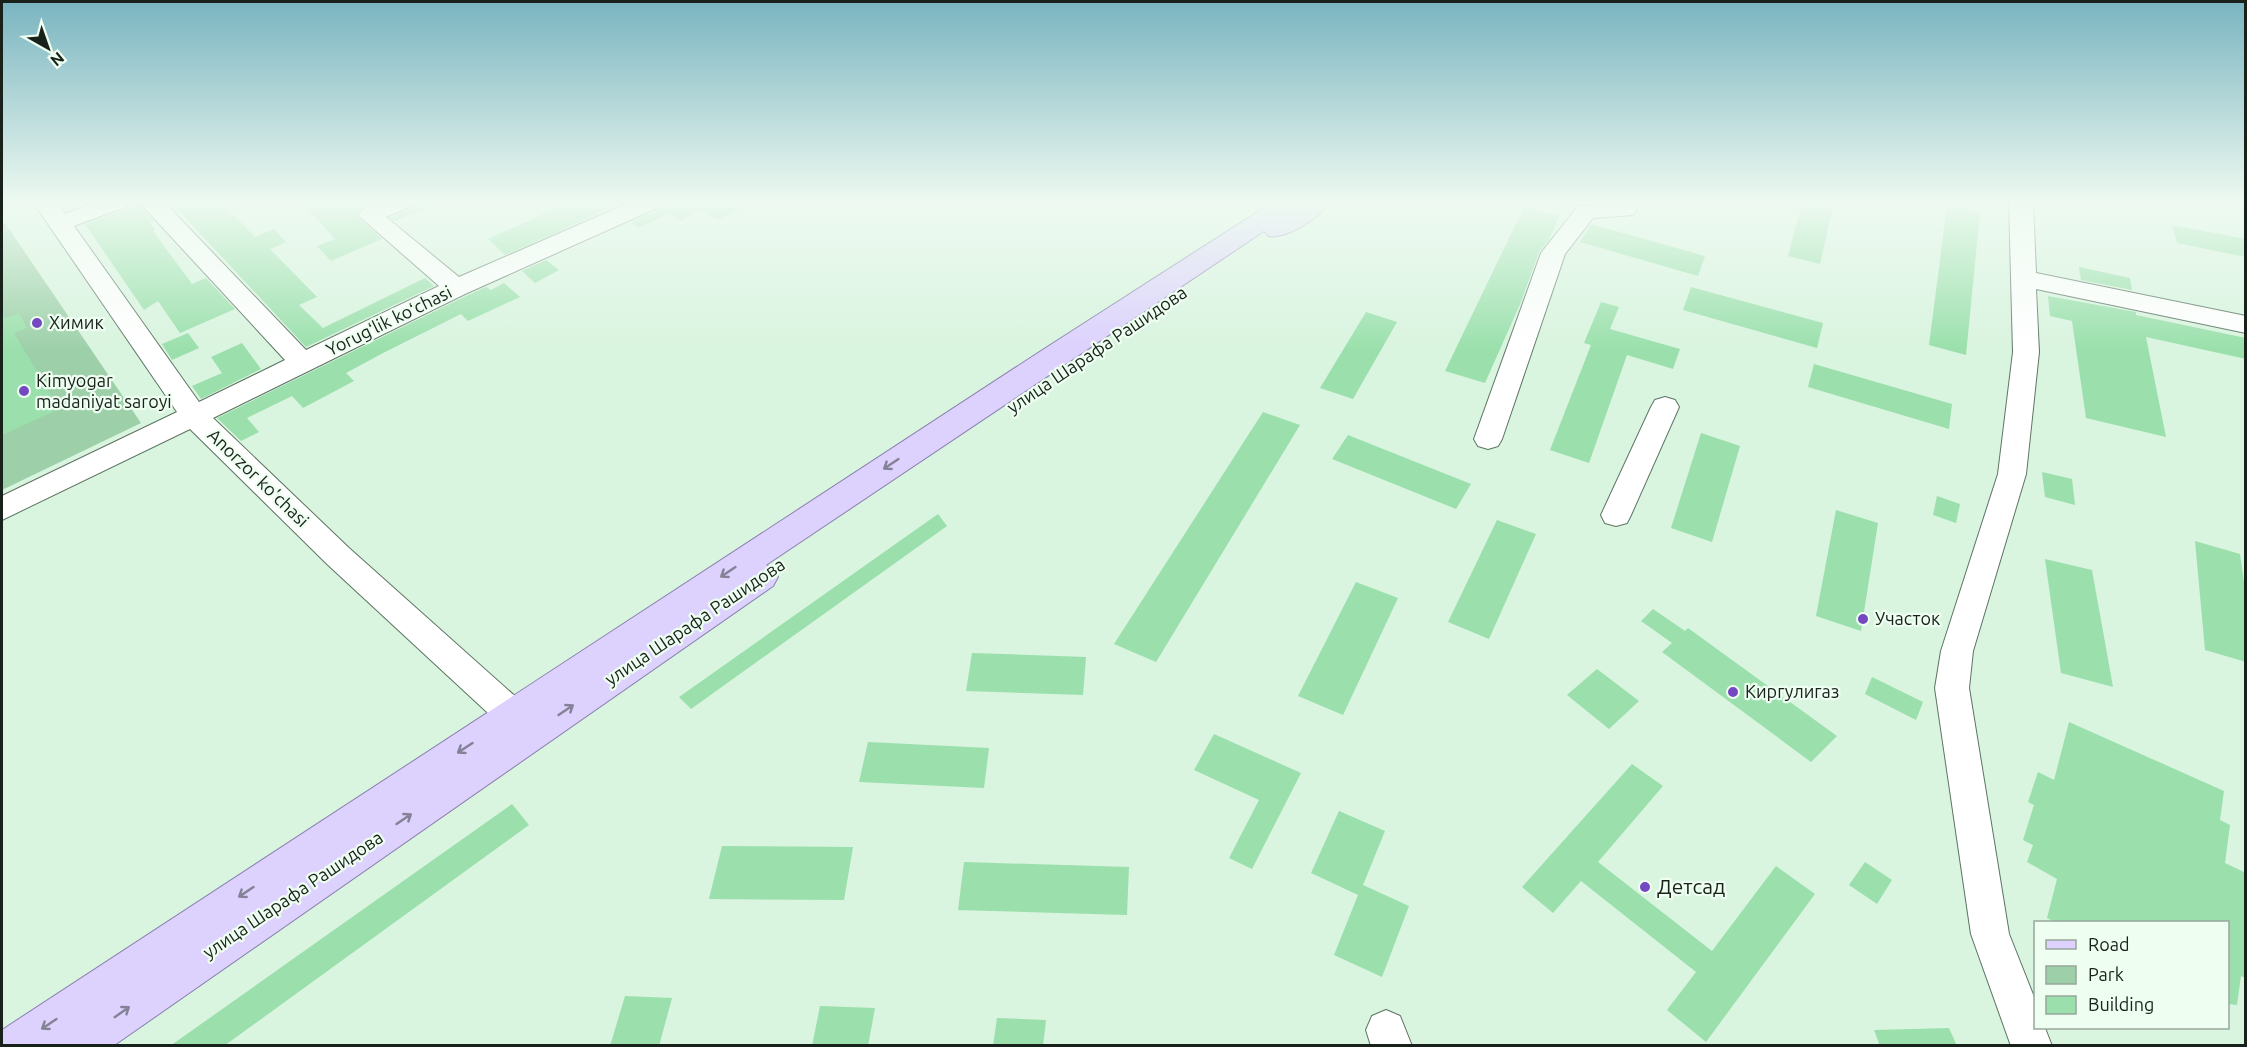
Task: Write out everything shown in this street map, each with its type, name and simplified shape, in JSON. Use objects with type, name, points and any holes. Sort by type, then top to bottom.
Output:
[{"type":"main road","points":[[18,1046],[514,716],[1059,363],[1221,251]]},
{"type":"main road","name":"улица Шарафа Рашидова","points":[[74,1046],[1059,363],[1239,251]]},
{"type":"street","name":"Anorzor ko'chasi","points":[[78,251],[194,416],[338,556],[514,716]]},
{"type":"street","points":[[197,251],[303,363]]},
{"type":"street","points":[[413,251],[456,288]]},
{"type":"street","name":"Yorugʻlik koʻchasi","points":[[2,509],[456,288],[540,251]]},
{"type":"street","points":[[1488,439],[1554,251]]},
{"type":"street","points":[[2022,251],[2026,352],[2012,474],[1957,651],[1952,688],[1990,934],[2032,1046]]},
{"type":"street","points":[[2022,278],[2246,326]]},
{"type":"street","points":[[1616,514],[1665,407]]},
{"type":"green space","name":"Химик","points":[[2,251],[24,251],[141,423],[2,490]]},
{"type":"building","points":[[103,251],[168,251],[192,284],[206,278],[235,309],[180,333],[158,301],[144,310]]},
{"type":"building","points":[[216,251],[272,251],[317,297],[299,305],[323,328],[425,278],[434,286],[306,347]]},
{"type":"building","points":[[322,251],[355,251],[331,261]]},
{"type":"building","points":[[501,251],[514,251],[505,255]]},
{"type":"building","points":[[1503,251],[1540,251],[1521,302],[1485,383],[1445,371]]},
{"type":"building","points":[[1611,251],[1687,251],[1705,256],[1698,276]]},
{"type":"building","points":[[1789,251],[1823,251],[1820,264],[1788,256]]},
{"type":"building","points":[[1941,251],[1976,251],[1966,355],[1929,345]]},
{"type":"building","points":[[2216,251],[2246,251],[2246,257]]},
{"type":"building","points":[[546,260],[559,270],[535,283],[522,271]]},
{"type":"building","points":[[2079,267],[2130,278],[2132,290],[2081,280]]},
{"type":"building","points":[[504,283],[520,297],[468,321],[461,314],[385,352],[346,373],[354,381],[303,408],[292,396],[247,418],[259,432],[241,441],[217,418],[466,296],[486,287],[491,290]]},
{"type":"building","points":[[1691,287],[1823,323],[1817,348],[1683,310]]},
{"type":"building","points":[[2048,296],[2136,312],[2136,315],[2246,338],[2246,359],[2146,337],[2166,437],[2086,418],[2072,321],[2050,316]]},
{"type":"building","points":[[1601,302],[1619,307],[1610,329],[1680,349],[1673,369],[1627,355],[1589,463],[1550,450],[1591,345],[1584,343]]},
{"type":"building","name":"Kimyogar madaniyat saroyi","points":[[2,311],[5,318],[19,313],[27,328],[14,333],[59,409],[2,435]]},
{"type":"building","points":[[1366,312],[1397,322],[1353,399],[1320,388]]},
{"type":"building","points":[[188,333],[199,348],[172,360],[162,344]]},
{"type":"building","points":[[242,343],[261,369],[201,399],[192,386],[222,373],[211,357]]},
{"type":"building","points":[[1814,364],[1952,404],[1949,429],[1808,387]]},
{"type":"building","points":[[1263,412],[1300,425],[1156,662],[1114,644]]},
{"type":"building","points":[[1701,433],[1740,446],[1712,542],[1671,528]]},
{"type":"building","points":[[1348,435],[1471,484],[1456,509],[1332,459]]},
{"type":"building","points":[[2042,472],[2072,479],[2075,505],[2045,497]]},
{"type":"building","points":[[1937,496],[1960,504],[1956,523],[1933,515]]},
{"type":"building","points":[[1836,510],[1878,523],[1861,631],[1816,616]]},
{"type":"building","points":[[938,514],[947,526],[691,709],[679,697]]},
{"type":"building","points":[[1497,520],[1536,534],[1489,639],[1448,622]]},
{"type":"building","points":[[2195,541],[2240,554],[2246,596],[2246,662],[2205,650]]},
{"type":"building","points":[[2045,559],[2092,570],[2113,687],[2061,673]]},
{"type":"building","points":[[1356,582],[1398,598],[1343,715],[1298,696]]},
{"type":"building","points":[[1653,609],[1685,631],[1688,628],[1837,736],[1811,762],[1662,652],[1672,643],[1641,621]]},
{"type":"building","points":[[972,653],[1086,657],[1083,695],[966,691]]},
{"type":"building","points":[[1597,669],[1639,701],[1609,729],[1567,695]]},
{"type":"building","points":[[1872,677],[1923,702],[1916,720],[1865,694]]},
{"type":"building","points":[[2069,722],[2224,791],[2220,820],[2230,825],[2225,863],[2246,873],[2246,978],[2241,976],[2237,1005],[2229,1004],[2229,921],[2053,921],[2047,918],[2057,879],[2027,862],[2033,845],[2023,840],[2034,805],[2028,802],[2038,772],[2054,780]]},
{"type":"building","points":[[1214,734],[1301,773],[1252,869],[1229,858],[1259,800],[1194,770]]},
{"type":"building","points":[[868,742],[989,748],[984,788],[859,782]]},
{"type":"building","points":[[1632,764],[1663,786],[1598,862],[1712,951],[1776,866],[1815,894],[1706,1042],[1667,1010],[1696,972],[1581,881],[1553,913],[1522,887]]},
{"type":"building","points":[[512,804],[529,825],[224,1046],[170,1046]]},
{"type":"building","points":[[1339,811],[1385,831],[1363,885],[1409,906],[1382,977],[1334,955],[1358,895],[1311,873]]},
{"type":"building","points":[[722,846],[853,847],[844,900],[709,899]]},
{"type":"building","points":[[964,862],[1129,867],[1127,915],[958,910]]},
{"type":"building","points":[[1865,862],[1892,880],[1877,904],[1849,885]]},
{"type":"building","points":[[625,996],[672,998],[659,1046],[610,1046]]},
{"type":"building","points":[[820,1006],[875,1008],[868,1046],[812,1046]]},
{"type":"building","points":[[997,1018],[1046,1020],[1043,1046],[993,1046]]},
{"type":"building","points":[[1949,1028],[1957,1046],[1880,1046],[1874,1030]]},
{"type":"place","name":"Химик","points":[[37,323]]},
{"type":"place","name":"Kimyogar madaniyat saroyi","points":[[24,391]]},
{"type":"place","name":"Участок","points":[[1863,619]]},
{"type":"place","name":"Киргулигаз","points":[[1733,692]]},
{"type":"place","name":"Детсад","points":[[1645,887]]}]
